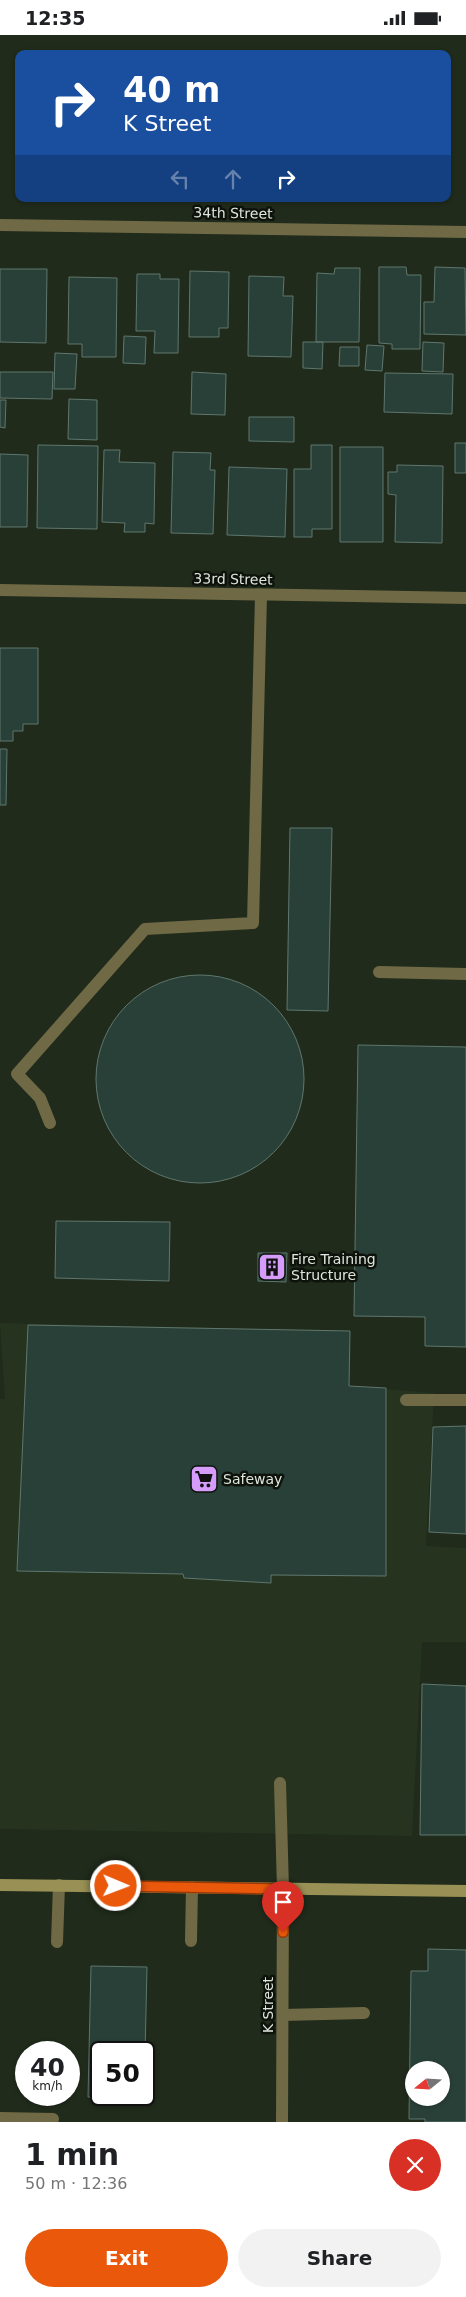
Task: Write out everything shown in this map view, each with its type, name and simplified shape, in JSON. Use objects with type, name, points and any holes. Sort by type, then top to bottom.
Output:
[{"type":"main road","points":[[0,1885],[466,1891]]},
{"type":"street","name":"34th Street","points":[[0,225],[466,232]]},
{"type":"street","name":"33rd Street","points":[[0,590],[466,598]]},
{"type":"street","points":[[50,1123],[40,1098],[17,1074],[145,929],[253,923],[261,595]]},
{"type":"street","points":[[380,972],[466,974]]},
{"type":"street","points":[[406,1400],[466,1401]]},
{"type":"street","name":"K Street","points":[[280,1783],[283,1889],[282,2122]]},
{"type":"street","points":[[57,1942],[59,1885]]},
{"type":"street","points":[[191,1941],[192,1887]]},
{"type":"street","points":[[283,2015],[364,2013]]},
{"type":"street","points":[[0,2119],[53,2119]]},
{"type":"shaded area","points":[[0,1323],[350,1331],[349,1386],[434,1393],[426,1546],[466,1548],[466,1642],[422,1642],[412,1836],[0,1829],[0,1399],[5,1399]]},
{"type":"building","points":[[379,267],[406,267],[407,275],[421,275],[420,349],[392,349],[392,344],[379,343]]},
{"type":"building","points":[[435,267],[465,268],[466,335],[424,334],[424,302],[434,302]]},
{"type":"building","points":[[335,268],[360,268],[359,342],[316,342],[317,273],[334,274]]},
{"type":"building","points":[[0,269],[47,269],[46,343],[0,342]]},
{"type":"building","points":[[190,271],[229,272],[228,328],[219,328],[219,337],[189,337]]},
{"type":"building","points":[[137,274],[160,274],[160,279],[179,279],[178,353],[154,353],[155,331],[136,331]]},
{"type":"building","points":[[249,276],[284,277],[283,296],[293,296],[291,357],[248,356]]},
{"type":"building","points":[[69,277],[117,278],[116,357],[82,357],[82,344],[68,344]]},
{"type":"building","points":[[124,336],[146,337],[145,364],[123,363]]},
{"type":"building","points":[[303,342],[323,342],[322,369],[303,368]]},
{"type":"building","points":[[423,342],[444,343],[443,372],[422,371]]},
{"type":"building","points":[[367,345],[384,346],[382,371],[365,370]]},
{"type":"building","points":[[340,347],[359,347],[359,366],[339,366]]},
{"type":"building","points":[[55,353],[77,354],[75,389],[54,389]]},
{"type":"building","points":[[0,372],[53,372],[52,399],[0,398]]},
{"type":"building","points":[[192,372],[226,374],[225,415],[191,414]]},
{"type":"building","points":[[385,373],[453,374],[452,414],[384,412]]},
{"type":"building","points":[[69,399],[97,400],[97,440],[68,439]]},
{"type":"building","points":[[0,400],[6,400],[5,428],[0,427]]},
{"type":"building","points":[[249,417],[294,417],[294,442],[249,441]]},
{"type":"building","points":[[455,443],[466,443],[466,473],[455,473]]},
{"type":"building","points":[[38,445],[98,446],[97,529],[37,528]]},
{"type":"building","points":[[311,445],[332,445],[332,529],[312,529],[312,537],[294,537],[294,469],[311,469]]},
{"type":"building","points":[[340,447],[383,447],[383,542],[340,542]]},
{"type":"building","points":[[104,450],[120,450],[119,462],[155,463],[154,524],[145,523],[145,532],[124,532],[125,523],[102,522]]},
{"type":"building","points":[[173,452],[211,453],[210,470],[215,470],[213,534],[171,533]]},
{"type":"building","points":[[0,454],[28,455],[27,527],[0,527]]},
{"type":"building","points":[[397,465],[443,466],[442,543],[395,542],[396,495],[388,494],[388,472],[397,472]]},
{"type":"building","points":[[229,467],[287,469],[285,537],[227,535]]},
{"type":"building","points":[[0,648],[38,648],[38,724],[23,724],[23,731],[13,731],[13,741],[0,741]]},
{"type":"building","points":[[0,749],[7,749],[6,805],[0,805]]},
{"type":"building","points":[[290,828],[332,828],[328,1011],[287,1010]]},
{"type":"building","points":[[190,975],[210,975],[230,979],[249,987],[274,1005],[287,1021],[296,1039],[304,1069],[300,1109],[296,1119],[287,1137],[274,1153],[258,1166],[230,1179],[210,1183],[190,1183],[170,1179],[151,1171],[134,1160],[119,1145],[108,1128],[100,1109],[96,1089],[96,1069],[100,1049],[108,1030],[119,1013],[134,998],[151,987],[170,979]]},
{"type":"building","points":[[358,1045],[466,1047],[466,1347],[425,1346],[425,1317],[354,1316]]},
{"type":"building","points":[[56,1221],[170,1222],[169,1281],[55,1278]]},
{"type":"building","name":"Fire Training Structure","points":[[258,1253],[287,1253],[286,1282],[258,1281]]},
{"type":"building","name":"Safeway","points":[[28,1325],[350,1331],[349,1386],[386,1388],[386,1576],[271,1575],[271,1583],[184,1578],[183,1574],[17,1571]]},
{"type":"building","points":[[466,1426],[466,1534],[429,1532],[433,1427]]},
{"type":"building","points":[[422,1684],[466,1686],[466,1835],[420,1835]]},
{"type":"building","points":[[428,1949],[466,1950],[466,2122],[425,2122],[425,2119],[409,2119],[409,2106],[450,2106],[450,2061],[410,2061],[411,1971],[428,1971]]},
{"type":"building","points":[[91,1966],[147,1967],[145,2041],[90,2041],[90,2097],[88,2097]]},
{"type":"place","name":"Fire Training Structure","points":[[272,1267]]},
{"type":"place","name":"Safeway","points":[[204,1479]]},
{"type":"route","points":[[116,1886],[283,1889],[283,1932]]}]
